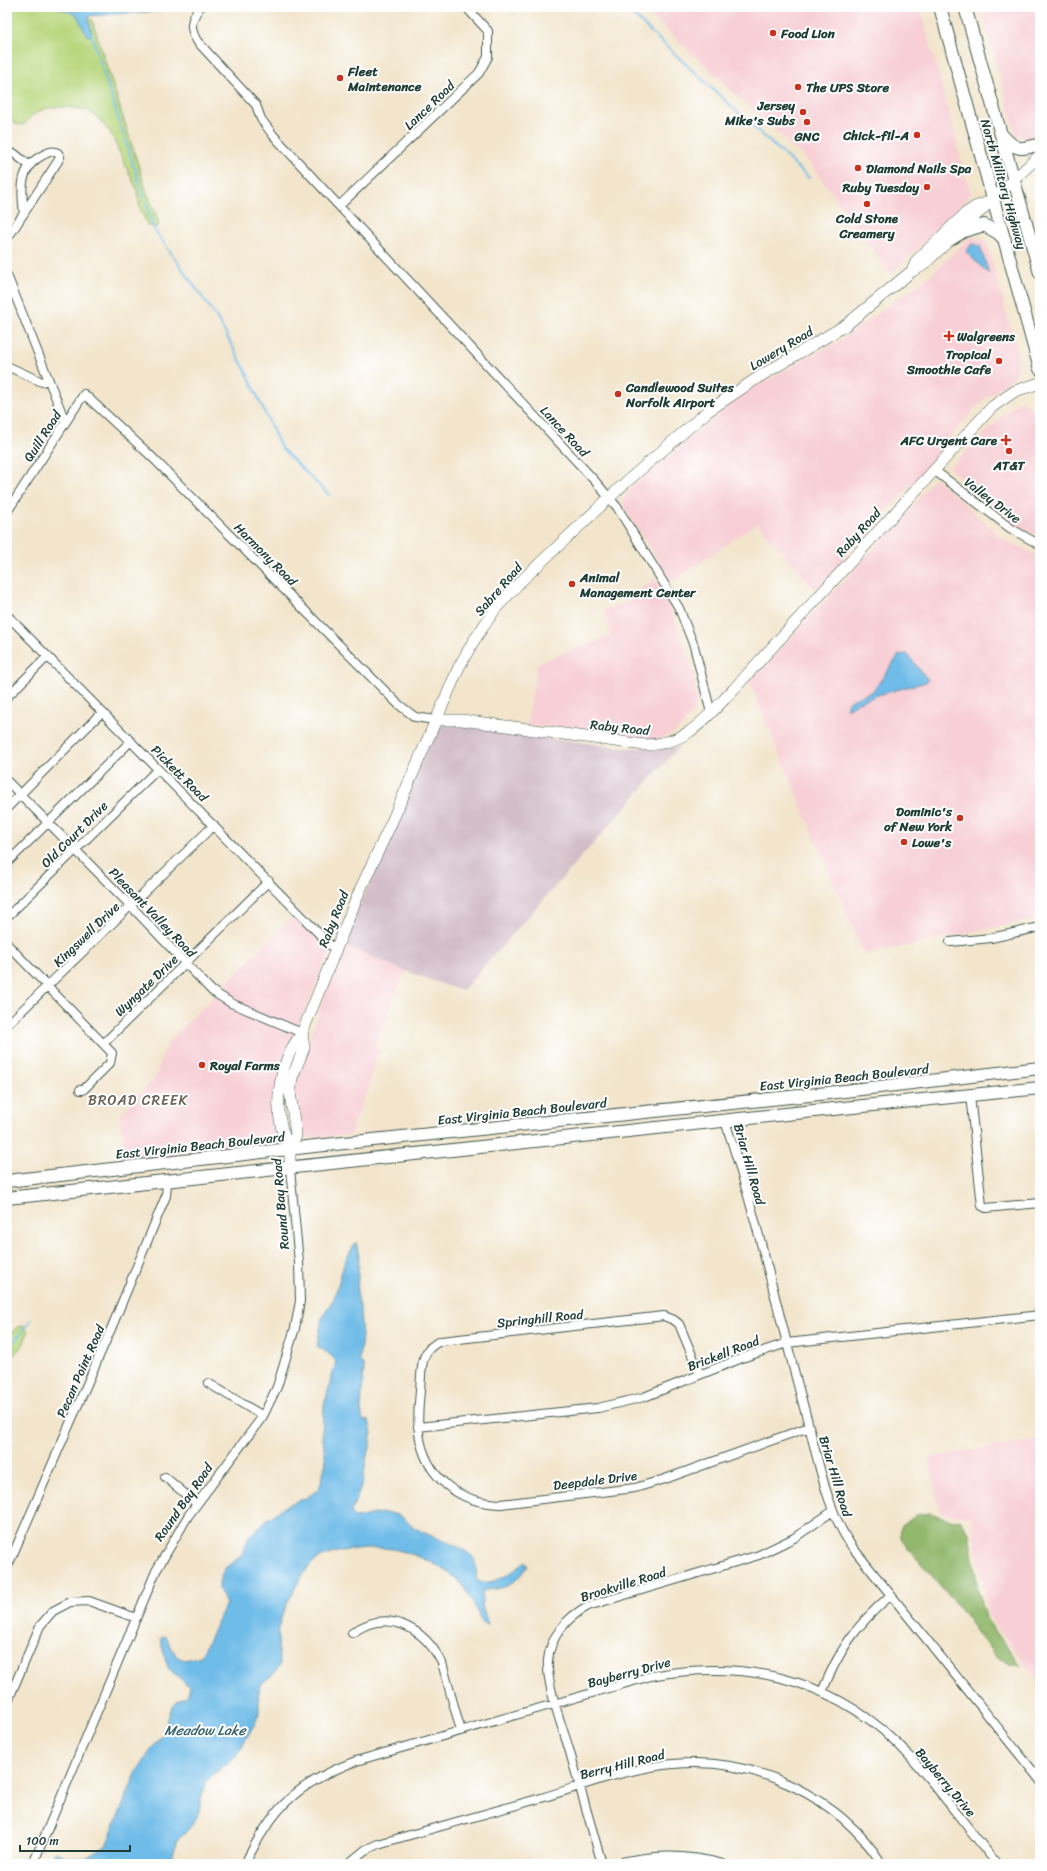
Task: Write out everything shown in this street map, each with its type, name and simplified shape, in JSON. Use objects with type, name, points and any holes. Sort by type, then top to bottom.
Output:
[{"type":"main road","name":"North Military Highway","points":[[940,7],[1040,369]]},
{"type":"main road","name":"North Military Highway","points":[[965,7],[1040,273]]},
{"type":"main road","points":[[1001,134],[1012,147],[1018,149],[1040,144]]},
{"type":"main road","points":[[951,239],[964,231],[984,225],[998,233],[1005,240]]},
{"type":"main road","points":[[1000,1073],[1040,1061]]},
{"type":"main road","name":"East Virginia Beach Boulevard","points":[[7,1181],[290,1149],[819,1094],[1040,1068]]},
{"type":"main road","points":[[7,1198],[290,1169],[725,1120],[1040,1088]]},
{"type":"street","name":"Lance Road","points":[[200,7],[191,22],[193,34],[197,41],[256,105],[261,119],[273,135],[617,507],[678,608],[694,646],[711,713]]},
{"type":"street","name":"Lance Road","points":[[339,206],[479,73],[488,57],[488,31],[466,7]]},
{"type":"street","points":[[7,151],[15,154],[30,166]]},
{"type":"street","points":[[7,239],[58,162],[60,155],[55,152],[39,157],[30,166],[22,182],[21,190],[24,213]]},
{"type":"street","name":"Lowery Road","points":[[609,497],[708,411],[762,375],[846,325],[912,271],[922,266],[994,200],[1040,155]]},
{"type":"street","name":"Lowery Road","points":[[912,271],[917,260],[966,213],[975,207],[994,200]]},
{"type":"street","points":[[7,275],[65,421]]},
{"type":"street","points":[[7,366],[42,382],[49,380]]},
{"type":"street","name":"Raby Road","points":[[290,1149],[296,1135],[290,1092],[292,1078],[304,1048],[302,1033],[335,950],[435,720],[462,720],[629,744],[658,744],[670,742],[689,733],[711,713],[992,406],[1015,391],[1040,383]]},
{"type":"street","name":"Quill Road","points":[[7,512],[84,394]]},
{"type":"street","name":"Harmony Road","points":[[84,394],[151,456],[398,704],[415,717],[435,720]]},
{"type":"street","name":"Valley Drive","points":[[934,470],[1010,528],[1040,545]]},
{"type":"street","name":"Sabre Road","points":[[435,720],[458,667],[496,608],[520,582],[609,497]]},
{"type":"street","name":"Pickett Road","points":[[7,615],[335,950]]},
{"type":"street","points":[[7,697],[48,656]]},
{"type":"street","points":[[7,808],[102,712]]},
{"type":"street","name":"Old Court Drive","points":[[7,863],[130,741]]},
{"type":"street","name":"Old Court Drive","points":[[7,917],[158,769]]},
{"type":"street","name":"Pleasant Valley Road","points":[[7,781],[132,906],[219,996],[231,1003],[302,1033]]},
{"type":"street","name":"Kingswell Drive","points":[[7,1025],[132,906],[214,825]]},
{"type":"street","name":"Wyngate Drive","points":[[104,1043],[269,881]]},
{"type":"street","points":[[950,942],[991,938],[1040,927]]},
{"type":"street","points":[[7,944],[112,1053],[111,1061],[83,1090],[80,1090]]},
{"type":"street","points":[[970,1095],[982,1206],[986,1208],[1040,1203]]},
{"type":"street","name":"Briar Hill Road","points":[[725,1120],[833,1511],[845,1537],[1040,1780]]},
{"type":"street","name":"Round Bay Road","points":[[33,1864],[136,1618],[166,1552],[197,1504],[263,1416],[277,1387],[297,1320],[300,1300],[299,1255],[290,1169],[290,1149]]},
{"type":"street","name":"Pecan Point Road","points":[[7,1568],[114,1322],[166,1196],[167,1182]]},
{"type":"street","name":"Springhill Road","points":[[418,1427],[423,1357],[430,1347],[441,1341],[664,1316],[679,1324],[700,1374]]},
{"type":"street","name":"Brickell Road","points":[[418,1427],[598,1408],[644,1397],[700,1374],[787,1343],[1040,1316]]},
{"type":"street","points":[[208,1383],[263,1416]]},
{"type":"street","name":"Deepdale Drive","points":[[418,1427],[425,1457],[434,1473],[447,1486],[456,1493],[473,1500],[501,1504],[635,1488],[810,1427]]},
{"type":"street","points":[[165,1477],[197,1504]]},
{"type":"street","name":"Brookville Road","points":[[602,1864],[579,1787],[548,1671],[550,1652],[554,1640],[563,1625],[579,1610],[588,1606],[759,1555],[794,1538],[833,1511]]},
{"type":"street","points":[[822,1692],[832,1668],[852,1634],[891,1595]]},
{"type":"street","points":[[8,1699],[40,1626],[53,1611],[70,1602],[89,1601],[136,1618]]},
{"type":"street","points":[[352,1633],[369,1624],[388,1622],[405,1625],[421,1635],[437,1653],[442,1663],[461,1732]]},
{"type":"street","name":"Bayberry Drive","points":[[245,1864],[255,1843],[270,1820],[294,1794],[307,1784],[336,1768],[651,1676],[696,1669],[723,1669],[783,1677],[822,1692],[860,1712],[896,1741],[998,1864]]},
{"type":"street","name":"Berry Hill Road","points":[[348,1864],[365,1850],[378,1844],[629,1772],[674,1764],[716,1764],[768,1775],[798,1788],[832,1810],[852,1827],[882,1864]]},
{"type":"street","points":[[614,1864],[663,1856],[703,1859],[723,1864]]},
{"type":"shaded area","points":[[642,7],[920,7],[970,192],[966,201],[891,274],[808,161]]},
{"type":"shaded area","points":[[981,7],[1040,7],[1040,135],[1035,139],[1016,135]]},
{"type":"shaded area","points":[[1040,179],[1040,216],[1035,198]]},
{"type":"shaded area","points":[[970,237],[986,240],[1017,351],[1018,368],[1013,378],[982,401],[942,446],[933,463],[869,529],[816,591],[757,523],[672,582],[623,506],[626,492],[746,392],[809,356],[835,344],[930,276]]},
{"type":"shaded area","points":[[1024,400],[1031,408],[1040,441],[1040,537],[1014,526],[949,468],[1013,406]]},
{"type":"shaded area","points":[[935,477],[1002,539],[1040,556],[1040,918],[864,955],[749,681],[907,514]]},
{"type":"shaded area","points":[[655,579],[672,610],[695,680],[697,696],[696,705],[692,714],[683,725],[674,733],[660,739],[648,740],[527,725],[537,663],[611,636],[604,610],[623,604],[630,596]]},
{"type":"shaded area","points":[[438,723],[624,748],[679,747],[462,991],[405,971],[343,944]]},
{"type":"shaded area","points":[[296,914],[330,951],[295,1034],[275,1091],[280,1147],[125,1161],[120,1115],[156,1077],[166,1044]]},
{"type":"shaded area","points":[[343,944],[405,971],[374,1048],[379,1050],[370,1078],[371,1082],[353,1124],[351,1135],[300,1139],[292,1101],[296,1076]]},
{"type":"shaded area","points":[[1040,1440],[1040,1683],[989,1617],[971,1517],[940,1513],[929,1457]]},
{"type":"green space","points":[[34,6],[65,9],[72,12],[79,18],[87,36],[92,35],[88,17],[92,20],[146,190],[159,223],[158,227],[148,226],[140,208],[137,190],[110,132],[96,116],[87,110],[67,107],[46,108],[32,115],[26,123],[22,125],[16,124],[7,116],[7,7]]},
{"type":"green space","points":[[24,1326],[28,1332],[23,1345],[7,1362],[7,1338],[17,1327]]},
{"type":"green space","points":[[930,1513],[948,1519],[960,1520],[969,1533],[978,1590],[987,1620],[1021,1666],[1012,1665],[997,1657],[984,1642],[958,1606],[906,1546],[900,1536],[901,1527],[916,1515]]},
{"type":"water","points":[[56,7],[169,7],[159,11],[88,16],[92,35],[87,36],[77,15]]},
{"type":"water","points":[[972,244],[980,246],[989,274],[966,252]]},
{"type":"water","points":[[907,654],[928,680],[926,682],[881,694],[856,703],[847,709],[847,703],[873,691],[899,655]]},
{"type":"water","name":"Meadow Lake","points":[[356,1242],[359,1256],[357,1295],[360,1307],[362,1337],[359,1360],[364,1367],[361,1409],[363,1421],[369,1420],[372,1434],[363,1481],[351,1512],[355,1518],[379,1513],[394,1514],[401,1517],[414,1527],[460,1548],[473,1557],[476,1565],[477,1581],[490,1582],[503,1578],[526,1562],[528,1566],[513,1583],[504,1587],[482,1591],[482,1606],[488,1625],[483,1624],[468,1593],[459,1582],[433,1563],[412,1554],[392,1549],[372,1548],[336,1552],[316,1560],[309,1566],[302,1576],[282,1616],[279,1626],[278,1640],[280,1665],[277,1671],[260,1687],[259,1712],[257,1720],[236,1756],[208,1779],[201,1798],[199,1812],[188,1830],[178,1840],[169,1864],[54,1864],[54,1851],[69,1858],[84,1859],[106,1846],[137,1771],[162,1734],[172,1708],[177,1702],[188,1694],[190,1687],[168,1668],[160,1639],[165,1636],[177,1657],[185,1660],[201,1656],[226,1604],[219,1589],[219,1582],[224,1569],[241,1556],[249,1537],[265,1521],[289,1504],[304,1499],[319,1490],[326,1462],[322,1433],[324,1406],[336,1361],[328,1353],[317,1346],[322,1318],[334,1298],[345,1261]]},
{"type":"waterway","points":[[624,7],[809,178]]},
{"type":"waterway","points":[[91,33],[154,229],[217,318],[246,371],[281,448],[329,495]]},
{"type":"waterway","points":[[7,1351],[31,1320]]},
{"type":"place","name":"Food Lion","points":[[773,33]]},
{"type":"place","name":"Fleet Maintenance","points":[[340,78]]},
{"type":"place","name":"The UPS Store","points":[[798,87]]},
{"type":"place","name":"Jersey Mike's Subs","points":[[803,112]]},
{"type":"place","name":"GNC","points":[[807,122]]},
{"type":"place","name":"Chick-fil-A","points":[[917,135]]},
{"type":"place","name":"Diamond Nails Spa","points":[[858,168]]},
{"type":"place","name":"Ruby Tuesday","points":[[927,187]]},
{"type":"place","name":"Cold Stone Creamery","points":[[867,204]]},
{"type":"place","name":"Walgreens","points":[[949,336]]},
{"type":"place","name":"Tropical Smoothie Cafe","points":[[999,361]]},
{"type":"place","name":"Candlewood Suites Norfolk Airport","points":[[618,394]]},
{"type":"place","name":"AFC Urgent Care","points":[[1006,440]]},
{"type":"place","name":"AT&T","points":[[1009,451]]},
{"type":"place","name":"Animal Management Center","points":[[572,584]]},
{"type":"place","name":"Dominic's of New York","points":[[960,818]]},
{"type":"place","name":"Lowe's","points":[[904,842]]},
{"type":"place","name":"Royal Farms","points":[[202,1065]]},
{"type":"district","name":"BROAD CREEK","points":[[138,1100]]}]
